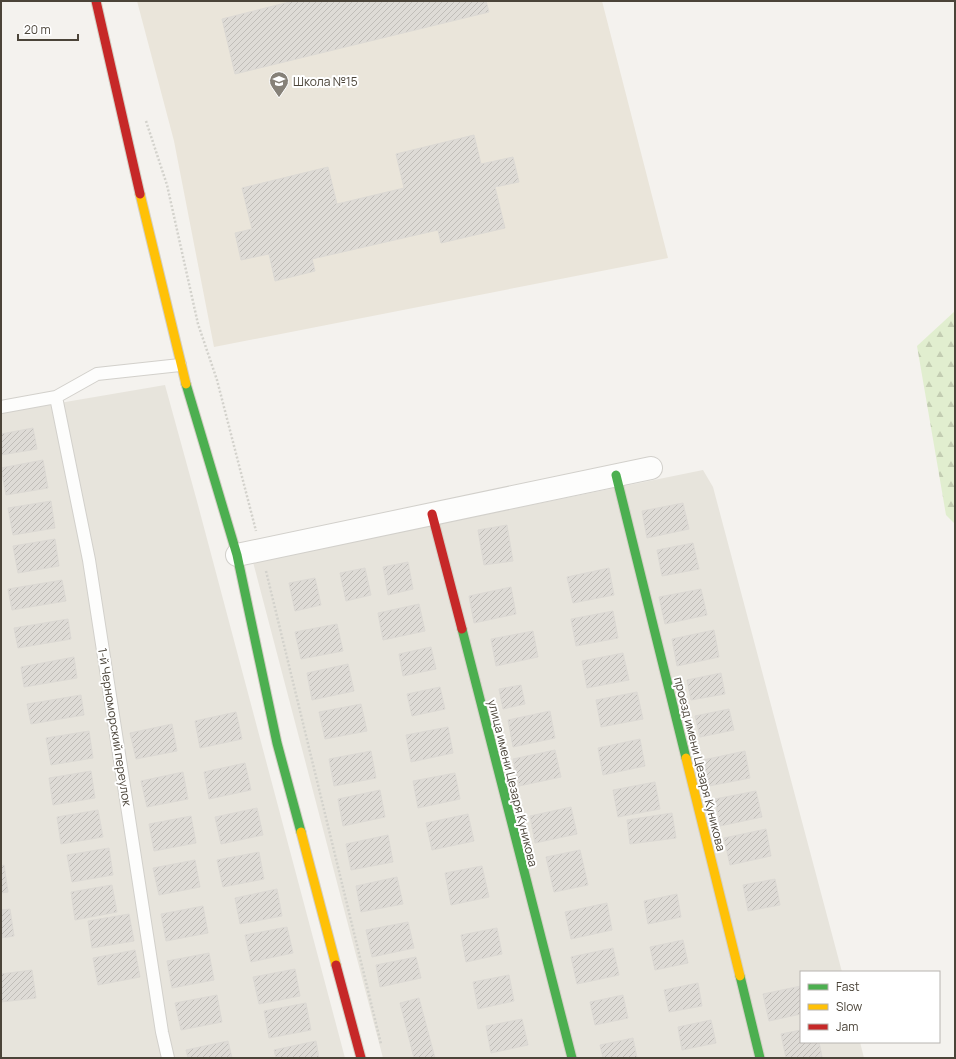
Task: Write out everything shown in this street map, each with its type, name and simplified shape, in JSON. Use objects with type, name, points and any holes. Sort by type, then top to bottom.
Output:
[{"type":"street","points":[[96,1],[110,73],[180,365],[236,555],[276,743],[361,1058]]},
{"type":"street","points":[[236,555],[651,468]]},
{"type":"street","name":"проезд имени Цезаря Куникова","points":[[616,475],[760,1058]]},
{"type":"street","name":"улица имени Цезаря Куникова","points":[[432,514],[572,1058]]},
{"type":"lane","points":[[1,407],[56,397],[97,374],[180,365]]},
{"type":"lane","name":"1-й Черноморский переулок","points":[[56,397],[89,560],[162,1032],[168,1058]]},
{"type":"path","points":[[144,117],[167,185],[198,324],[217,380],[261,550],[382,1050]]},
{"type":"shaded area","points":[[137,1],[602,1],[668,258],[214,347],[174,141]]},
{"type":"shaded area","points":[[165,385],[345,1058],[1,1058],[1,413]]},
{"type":"shaded area","points":[[703,470],[713,487],[842,971],[800,971],[800,1043],[860,1043],[864,1058],[383,1058],[253,562]]},
{"type":"green space","points":[[955,311],[955,524],[946,515],[917,346]]},
{"type":"building","points":[[293,1],[486,1],[489,12],[235,74],[222,19]]},
{"type":"building","points":[[474,135],[481,164],[513,157],[519,182],[495,187],[505,228],[441,243],[438,230],[312,259],[315,271],[275,281],[269,254],[241,260],[235,233],[252,229],[242,188],[328,167],[337,204],[404,188],[396,154]]},
{"type":"building","points":[[33,428],[37,449],[1,455],[1,434]]},
{"type":"building","points":[[43,460],[48,488],[6,495],[1,468]]},
{"type":"building","points":[[51,501],[55,528],[13,535],[8,508]]},
{"type":"building","points":[[683,503],[689,529],[647,538],[642,511]]},
{"type":"building","points":[[507,525],[513,561],[484,565],[478,530]]},
{"type":"building","points":[[55,539],[59,566],[18,573],[13,546]]},
{"type":"building","points":[[693,543],[699,569],[662,576],[657,550]]},
{"type":"building","points":[[408,562],[413,589],[388,595],[383,567]]},
{"type":"building","points":[[365,568],[371,595],[346,601],[340,573]]},
{"type":"building","points":[[609,568],[614,595],[573,603],[567,577]]},
{"type":"building","points":[[315,578],[321,605],[295,611],[289,583]]},
{"type":"building","points":[[62,580],[66,601],[12,610],[8,589]]},
{"type":"building","points":[[511,587],[516,614],[474,623],[469,596]]},
{"type":"building","points":[[701,589],[707,615],[665,624],[659,597]]},
{"type":"building","points":[[419,604],[425,631],[383,640],[378,613]]},
{"type":"building","points":[[613,611],[618,638],[576,646],[571,619]]},
{"type":"building","points":[[68,619],[71,639],[18,648],[14,628]]},
{"type":"building","points":[[337,624],[343,651],[301,659],[295,632]]},
{"type":"building","points":[[714,630],[719,657],[677,666],[672,639]]},
{"type":"building","points":[[533,631],[538,657],[496,666],[491,639]]},
{"type":"building","points":[[431,647],[436,669],[403,676],[399,654]]},
{"type":"building","points":[[623,653],[629,680],[587,688],[582,661]]},
{"type":"building","points":[[74,657],[77,678],[24,687],[21,667]]},
{"type":"building","points":[[348,664],[354,691],[312,700],[307,673]]},
{"type":"building","points":[[721,673],[725,694],[691,700],[687,680]]},
{"type":"building","points":[[521,685],[525,704],[503,709],[499,689]]},
{"type":"building","points":[[440,687],[445,709],[412,716],[407,694]]},
{"type":"building","points":[[637,692],[643,719],[601,727],[596,700]]},
{"type":"building","points":[[81,695],[84,715],[31,724],[27,704]]},
{"type":"building","points":[[361,704],[367,731],[325,739],[319,712]]},
{"type":"building","points":[[729,709],[734,730],[700,737],[695,716]]},
{"type":"building","points":[[550,711],[555,738],[513,747],[508,720]]},
{"type":"building","points":[[236,712],[242,739],[200,748],[195,721]]},
{"type":"building","points":[[172,724],[177,751],[136,759],[130,733]]},
{"type":"building","points":[[448,727],[453,753],[411,762],[406,735]]},
{"type":"building","points":[[89,731],[93,758],[51,765],[46,738]]},
{"type":"building","points":[[640,739],[645,766],[603,775],[598,748]]},
{"type":"building","points":[[555,750],[561,777],[519,786],[513,759]]},
{"type":"building","points":[[371,751],[376,778],[334,786],[329,759]]},
{"type":"building","points":[[745,751],[750,778],[709,786],[703,760]]},
{"type":"building","points":[[245,763],[251,790],[209,799],[204,772]]},
{"type":"building","points":[[91,771],[95,798],[53,805],[49,778]]},
{"type":"building","points":[[183,772],[188,799],[147,807],[141,781]]},
{"type":"building","points":[[455,773],[460,799],[418,808],[413,781]]},
{"type":"building","points":[[655,782],[660,809],[618,817],[613,790]]},
{"type":"building","points":[[380,790],[385,817],[343,826],[338,799]]},
{"type":"building","points":[[756,791],[762,817],[720,826],[715,799]]},
{"type":"building","points":[[571,807],[577,834],[535,843],[530,816]]},
{"type":"building","points":[[257,808],[263,835],[221,844],[215,817]]},
{"type":"building","points":[[98,810],[103,837],[61,844],[57,817]]},
{"type":"building","points":[[672,813],[676,838],[630,844],[627,820]]},
{"type":"building","points":[[468,814],[474,841],[432,850],[426,823]]},
{"type":"building","points":[[191,816],[196,843],[154,851],[149,824]]},
{"type":"building","points":[[766,829],[771,856],[730,865],[724,838]]},
{"type":"building","points":[[388,835],[393,862],[351,870],[346,844]]},
{"type":"building","points":[[109,848],[113,875],[72,882],[67,855]]},
{"type":"building","points":[[580,850],[588,885],[554,892],[546,857]]},
{"type":"building","points":[[259,852],[264,879],[223,887],[217,860]]},
{"type":"building","points":[[195,860],[200,887],[159,895],[153,868]]},
{"type":"building","points":[[4,865],[8,892],[1,893],[1,866]]},
{"type":"building","points":[[482,866],[489,897],[451,905],[445,873]]},
{"type":"building","points":[[397,877],[403,904],[361,912],[356,886]]},
{"type":"building","points":[[775,879],[780,905],[748,911],[743,885]]},
{"type":"building","points":[[112,885],[117,912],[75,920],[71,892]]},
{"type":"building","points":[[277,889],[282,916],[240,924],[235,898]]},
{"type":"building","points":[[677,894],[681,917],[648,924],[644,901]]},
{"type":"building","points":[[607,903],[612,930],[571,939],[565,912]]},
{"type":"building","points":[[203,906],[208,933],[166,941],[161,914]]},
{"type":"building","points":[[10,909],[14,936],[1,938],[1,910]]},
{"type":"building","points":[[129,914],[134,941],[92,948],[88,921]]},
{"type":"building","points":[[408,922],[414,948],[372,957],[366,930]]},
{"type":"building","points":[[287,927],[293,953],[251,962],[245,935]]},
{"type":"building","points":[[497,928],[502,954],[466,962],[461,935]]},
{"type":"building","points":[[683,940],[688,963],[655,970],[650,947]]},
{"type":"building","points":[[613,948],[619,975],[577,984],[571,957]]},
{"type":"building","points":[[135,950],[140,977],[98,985],[93,958]]},
{"type":"building","points":[[209,953],[214,980],[172,988],[167,961]]},
{"type":"building","points":[[416,957],[421,978],[380,987],[376,965]]},
{"type":"building","points":[[295,969],[300,996],[259,1004],[253,977]]},
{"type":"building","points":[[32,970],[36,998],[1,1002],[1,974]]},
{"type":"building","points":[[509,975],[514,1001],[478,1009],[473,982]]},
{"type":"building","points":[[698,983],[702,1006],[669,1012],[664,990]]},
{"type":"building","points":[[800,986],[800,1014],[769,1021],[763,994]]},
{"type":"building","points":[[217,995],[222,1022],[181,1030],[175,1003]]},
{"type":"building","points":[[623,995],[628,1018],[595,1025],[590,1002]]},
{"type":"building","points":[[419,998],[435,1058],[414,1058],[400,1003]]},
{"type":"building","points":[[306,1003],[311,1030],[269,1038],[264,1011]]},
{"type":"building","points":[[522,1019],[528,1045],[491,1053],[486,1026]]},
{"type":"building","points":[[711,1020],[716,1043],[682,1050],[678,1027]]},
{"type":"building","points":[[800,1030],[800,1043],[819,1043],[822,1057],[786,1058],[781,1034]]},
{"type":"building","points":[[633,1038],[637,1058],[603,1058],[600,1045]]},
{"type":"building","points":[[228,1041],[232,1058],[188,1058],[186,1050]]},
{"type":"building","points":[[316,1041],[319,1058],[276,1058],[274,1050]]},
{"type":"traffic: fast","points":[[186,384],[237,555],[277,743],[301,832]]},
{"type":"traffic: fast","points":[[616,475],[686,758]]},
{"type":"traffic: fast","points":[[462,629],[572,1058]]},
{"type":"traffic: fast","points":[[740,976],[760,1058]]},
{"type":"traffic: slow","points":[[140,194],[186,384]]},
{"type":"traffic: slow","points":[[686,758],[740,976]]},
{"type":"traffic: slow","points":[[301,832],[336,965]]},
{"type":"traffic: jam","points":[[96,1],[140,194]]},
{"type":"traffic: jam","points":[[432,514],[462,629]]},
{"type":"traffic: jam","points":[[336,965],[361,1058]]},
{"type":"place","name":"Школа №15","points":[[279,98]]}]
